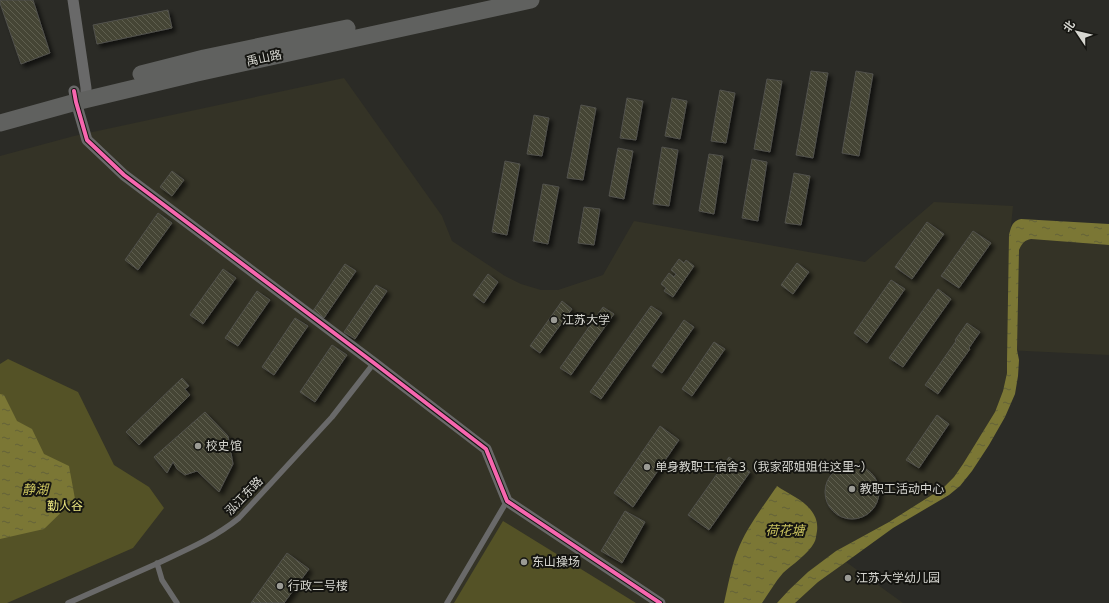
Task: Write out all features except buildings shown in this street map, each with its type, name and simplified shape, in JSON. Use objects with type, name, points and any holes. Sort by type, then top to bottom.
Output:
[{"type":"main road","name":"禹山路","points":[[0,123],[80,95],[204,58],[476,0]]},
{"type":"main road","name":"禹山路","points":[[0,112],[228,66],[531,0]]},
{"type":"street","points":[[72,0],[80,95],[87,140],[124,175],[486,449],[507,501],[660,603]]},
{"type":"lane","name":"泓江东路","points":[[68,603],[210,539],[224,530],[239,518],[332,417],[374,363]]},
{"type":"lane","points":[[447,603],[507,501]]},
{"type":"lane","points":[[157,563],[162,580],[177,603]]},
{"type":"shaded area","name":"江苏大学","points":[[344,78],[442,216],[452,241],[505,276],[521,284],[541,290],[558,290],[603,275],[634,221],[865,262],[934,202],[1013,206],[1009,235],[1031,239],[1109,245],[1109,355],[1007,350],[1007,373],[1003,391],[995,412],[954,477],[943,488],[889,522],[837,551],[846,562],[903,603],[0,603],[0,156],[74,136]]},
{"type":"green space","name":"勤人谷","points":[[8,359],[78,392],[114,465],[149,487],[164,508],[133,548],[7,603],[0,603],[0,364]]},
{"type":"green space","name":"东山操场","points":[[503,521],[636,603],[454,603]]},
{"type":"water","points":[[1021,219],[1109,224],[1109,245],[1031,239],[1025,241],[1021,245],[1019,250],[1017,350],[1019,360],[1018,376],[1015,394],[1005,417],[989,445],[960,486],[949,495],[893,528],[818,582],[795,603],[777,603],[808,572],[836,551],[889,522],[943,488],[954,477],[963,464],[995,412],[1003,391],[1007,373],[1009,235],[1011,227],[1014,223]]},
{"type":"water","name":"静湖","points":[[0,394],[4,395],[17,421],[32,429],[44,454],[69,466],[75,499],[44,529],[0,539]]},
{"type":"water","name":"荷花塘","points":[[777,486],[795,497],[812,512],[817,525],[815,542],[804,555],[783,573],[762,603],[724,603],[733,564],[741,543],[755,518]]},
{"type":"cycle path","points":[[74,91],[87,140],[124,175],[486,449],[507,501],[660,603]]},
{"type":"place","name":"江苏大学","points":[[554,320]]},
{"type":"place","name":"校史馆","points":[[198,446]]},
{"type":"place","name":"单身教职工宿舍3（我家邵姐姐住这里~）","points":[[647,467]]},
{"type":"place","name":"教职工活动中心","points":[[852,489]]},
{"type":"place","name":"东山操场","points":[[524,562]]},
{"type":"place","name":"江苏大学幼儿园","points":[[848,578]]},
{"type":"place","name":"行政二号楼","points":[[280,586]]}]
